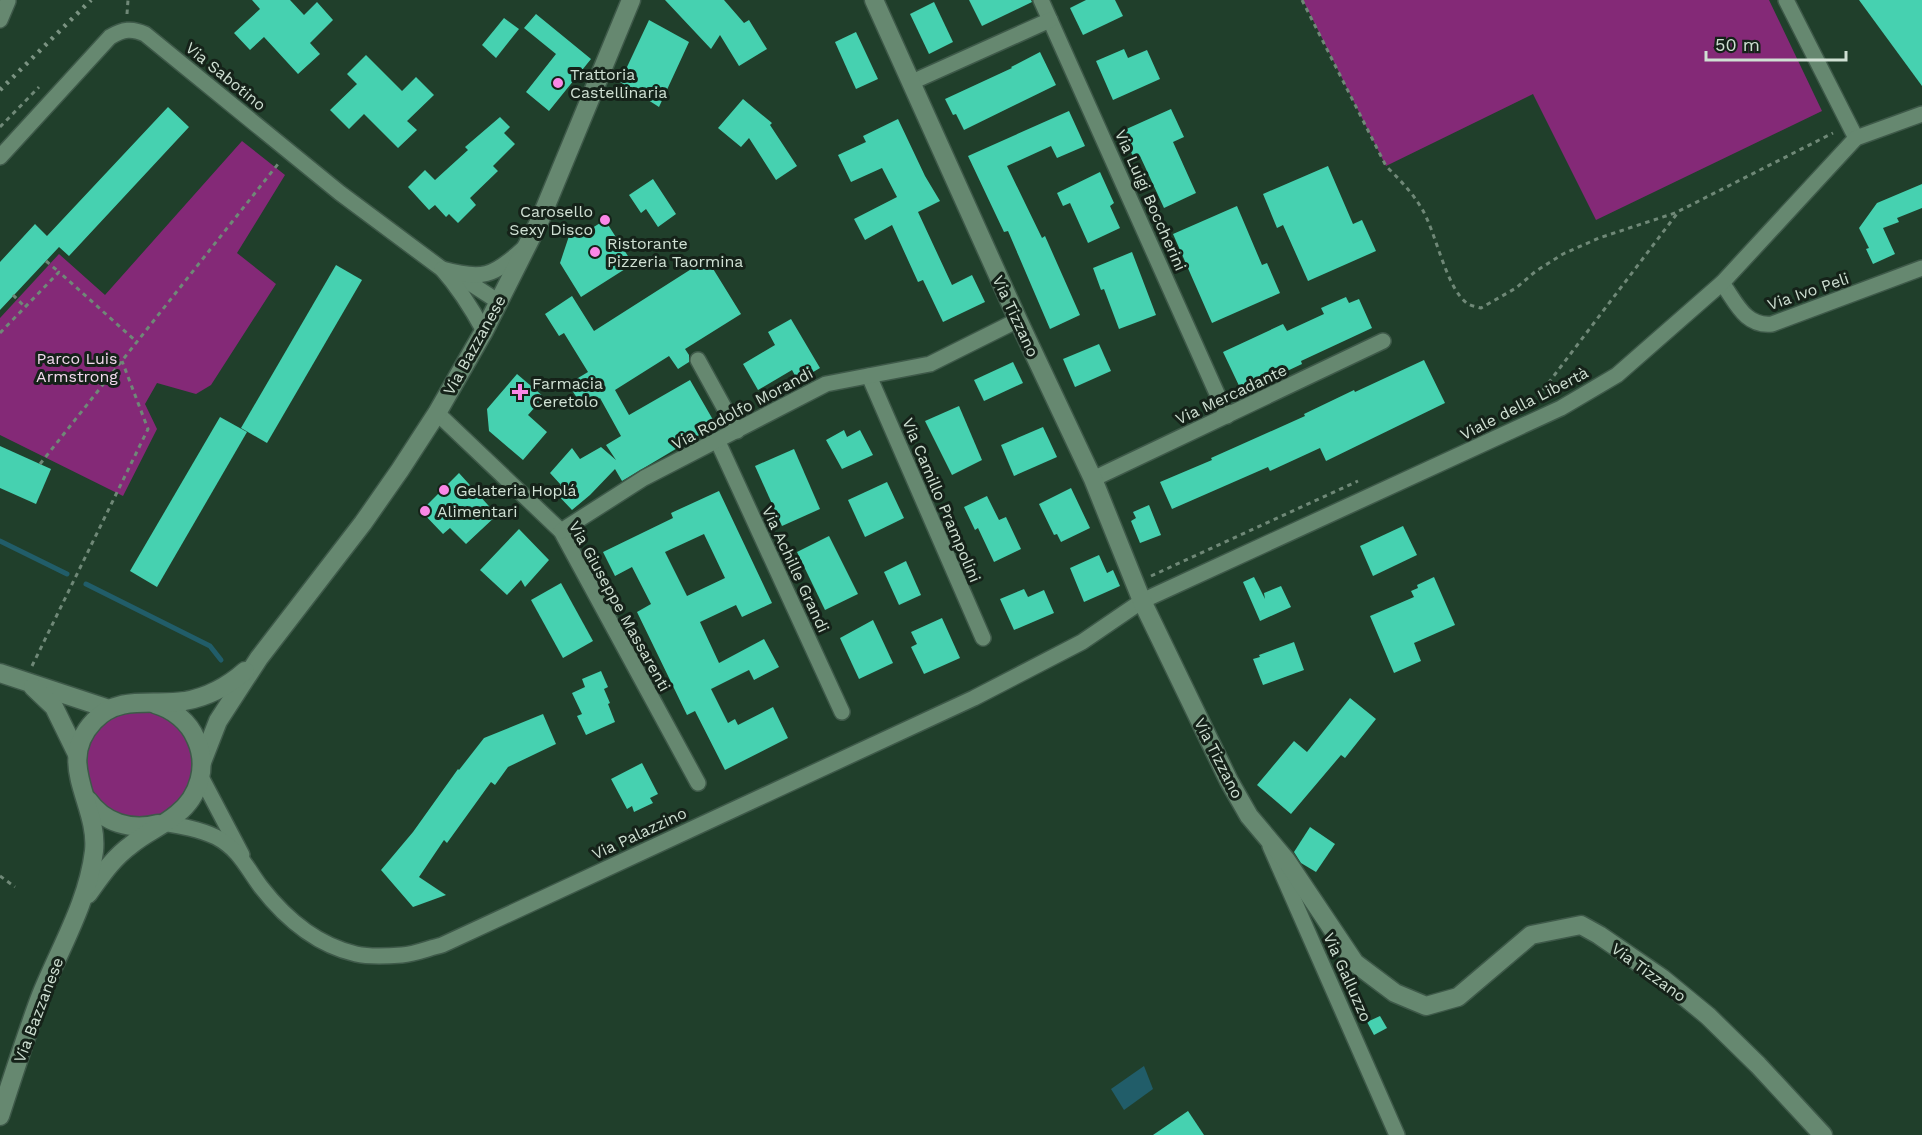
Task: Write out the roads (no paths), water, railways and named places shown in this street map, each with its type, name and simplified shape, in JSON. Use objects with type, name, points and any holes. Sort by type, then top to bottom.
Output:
[{"type":"street","points":[[0,7],[8,0]]},
{"type":"street","points":[[0,20],[8,0]]},
{"type":"street","name":"Via Bazzanese","points":[[81,905],[111,862],[187,805],[196,792],[218,721],[260,658],[363,523],[437,413],[484,332],[540,220],[631,0]]},
{"type":"street","name":"Via Tizzano","points":[[874,0],[1017,320],[1093,479],[1142,601],[1229,781],[1249,816],[1286,860],[1355,963],[1395,993],[1426,1006],[1458,998],[1531,935],[1581,925],[1664,979],[1708,1016],[1758,1065],[1823,1135]]},
{"type":"street","name":"Via Luigi Boccherini","points":[[1041,0],[1227,416]]},
{"type":"street","points":[[1786,0],[1856,138]]},
{"type":"street","points":[[912,82],[1050,20]]},
{"type":"street","name":"Via Sabotino","points":[[0,157],[110,37],[123,29],[130,29],[146,34],[340,193],[449,271]]},
{"type":"street","name":"Viale della Libertà","points":[[1142,601],[1561,408],[1617,375],[1722,282],[1856,138],[1922,114]]},
{"type":"street","points":[[449,271],[476,276],[489,274],[505,266],[528,244]]},
{"type":"street","name":"Via Ivo Peli","points":[[1722,282],[1748,318],[1760,325],[1772,324],[1922,268]]},
{"type":"street","points":[[449,271],[499,302]]},
{"type":"street","points":[[449,271],[452,281],[484,332]]},
{"type":"street","name":"Via Rodolfo Morandi","points":[[561,531],[645,478],[826,384],[930,364],[1017,320]]},
{"type":"street","name":"Via Mercadante","points":[[1093,479],[1383,341]]},
{"type":"street","points":[[698,360],[737,431]]},
{"type":"street","name":"Via Camillo Prampolini","points":[[869,376],[983,638]]},
{"type":"street","name":"Via Giuseppe Massarenti","points":[[437,413],[561,531],[698,783]]},
{"type":"street","name":"Via Achille Grandi","points":[[718,442],[842,712]]},
{"type":"street","name":"Via Palazzino","points":[[163,823],[192,828],[217,838],[243,858],[261,887],[290,919],[307,933],[357,954],[403,955],[442,945],[974,698],[1082,642],[1142,601]]},
{"type":"street","name":"Via Bazzanese","points":[[109,709],[127,703],[186,701],[219,690],[233,682],[260,658]]},
{"type":"street","points":[[0,673],[109,709]]},
{"type":"street","points":[[25,680],[44,695],[54,707],[77,754]]},
{"type":"street","points":[[146,702],[170,710],[189,726],[200,750],[201,770],[243,858]]},
{"type":"street","points":[[77,754],[83,736],[94,721],[109,709]]},
{"type":"street","name":"Via Bazzanese","points":[[0,1116],[41,996],[81,905],[90,873],[94,848],[92,821],[77,773],[77,754]]},
{"type":"street","name":"Via Bazzanese","points":[[82,791],[89,803],[110,820],[136,827],[163,823]]},
{"type":"street","name":"Via Galluzzo","points":[[1265,835],[1397,1135]]},
{"type":"water","points":[[1144,1066],[1153,1089],[1124,1110],[1111,1089]]},
{"type":"waterway","points":[[0,541],[67,574]]},
{"type":"waterway","points":[[86,584],[210,646],[221,660]]},
{"type":"railway","points":[[0,90],[91,0]]},
{"type":"place","name":"Trattoria Castellinaria","points":[[558,83]]},
{"type":"place","name":"Carosello Sexy Disco","points":[[605,220]]},
{"type":"place","name":"Ristorante Pizzeria Taormina","points":[[595,252]]},
{"type":"place","name":"Farmacia Ceretolo","points":[[520,392]]},
{"type":"place","name":"Gelateria Hoplá","points":[[444,490]]},
{"type":"place","name":"Alimentari","points":[[425,511]]},
{"type":"park label","name":"Parco Luis Armstrong","points":[[77,367]]}]
